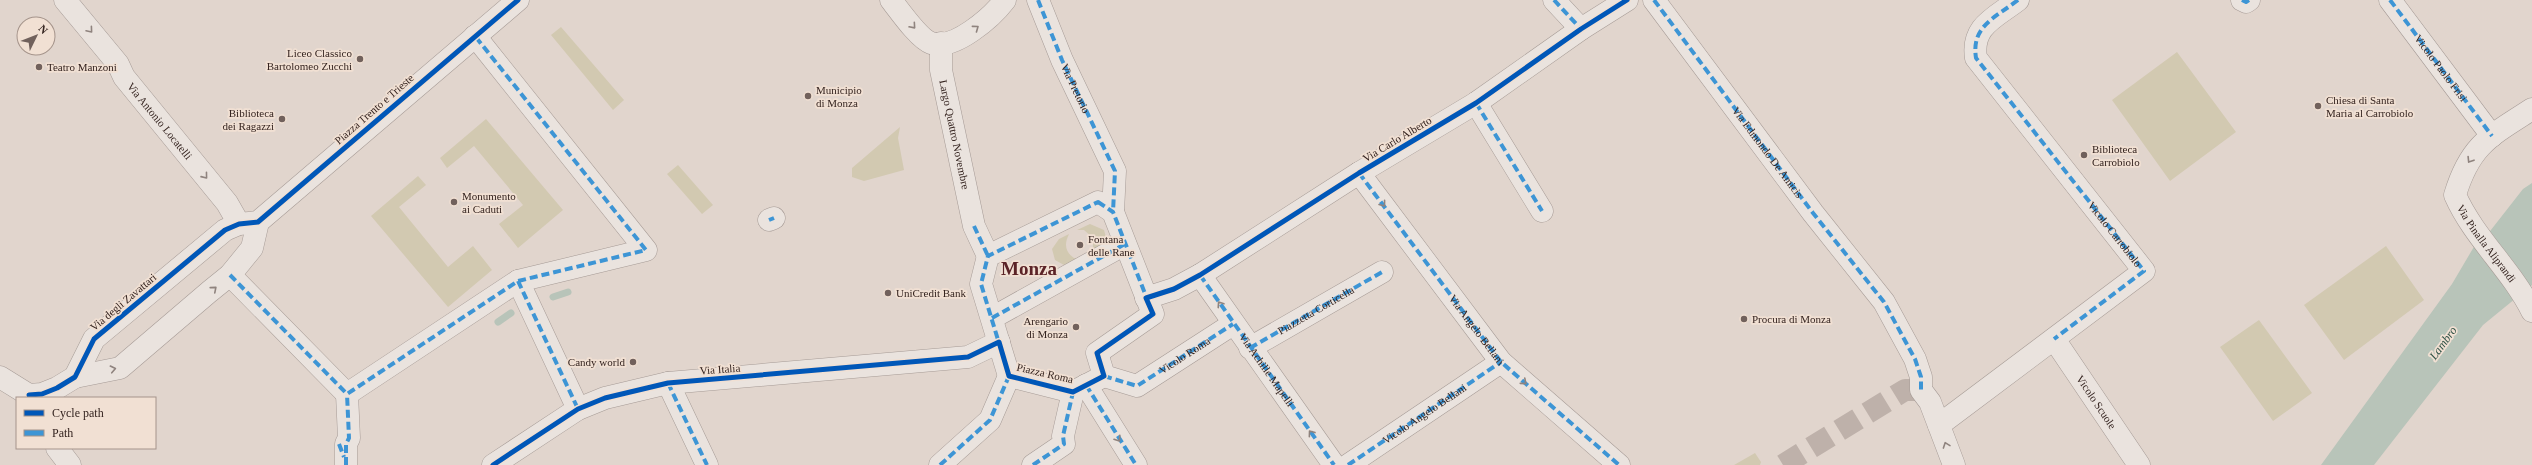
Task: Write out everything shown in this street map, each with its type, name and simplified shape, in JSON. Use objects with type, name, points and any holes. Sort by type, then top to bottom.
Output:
[{"type":"street","name":"Via Antonio Locatelli","points":[[65,0],[118,64],[124,77],[227,203],[249,223]]},
{"type":"street","name":"Piazza Trento e Trieste","points":[[249,223],[517,0]]},
{"type":"street","points":[[891,0],[921,36],[930,43],[941,43],[955,40],[971,31],[994,13],[1005,0]]},
{"type":"street","points":[[1554,0],[1581,29]]},
{"type":"street","name":"Via Carlo Alberto","points":[[1146,298],[1174,289],[1200,275],[1359,173],[1476,103],[1581,29],[1627,0]]},
{"type":"street","name":"Via Edmondo De Amicis","points":[[1654,0],[1813,213],[1884,302],[1915,359],[1921,377],[1921,390],[1930,402],[1939,425]]},
{"type":"street","name":"Vicolo Carrobiolo","points":[[1939,425],[2144,271],[1976,58],[1974,44],[1980,30],[2018,0]]},
{"type":"street","points":[[2242,0],[2246,2],[2249,0]]},
{"type":"street","name":"Vicolo Paolo Frisi","points":[[2390,0],[2492,136]]},
{"type":"street","name":"Via Pretorio","points":[[1039,3],[1062,60],[1115,171],[1113,212]]},
{"type":"street","points":[[346,394],[518,281],[646,250],[475,36]]},
{"type":"street","name":"Largo Quattro Novembre","points":[[941,43],[941,70],[974,226],[988,256]]},
{"type":"street","points":[[1476,103],[1542,211]]},
{"type":"street","name":"Via Pinalla Aliprandi","points":[[2527,302],[2464,216],[2455,195],[2461,175],[2470,156],[2492,136],[2532,109]]},
{"type":"street","name":"Via Angelo Bellani","points":[[1359,173],[1501,362],[1618,465]]},
{"type":"street","points":[[988,256],[1098,202],[1113,212]]},
{"type":"street","name":"Piazza Roma","points":[[1033,465],[1064,444],[1063,436],[1088,384],[1097,353],[1153,314],[1113,212]]},
{"type":"street","points":[[0,377],[30,396],[42,394],[57,388],[75,377],[120,368],[230,275],[252,248],[249,223]]},
{"type":"street","name":"Via degli Zavattari","points":[[75,377],[94,339],[225,230],[249,223]]},
{"type":"street","points":[[992,318],[1125,244]]},
{"type":"street","name":"Piazza Roma","points":[[940,465],[990,420],[1009,376],[981,284],[988,256]]},
{"type":"street","name":"Piazzetta Corticella","points":[[1250,348],[1382,272]]},
{"type":"street","points":[[230,275],[346,394],[345,452]]},
{"type":"street","name":"Via Achille Mapelli","points":[[1200,275],[1233,324],[1334,465]]},
{"type":"street","points":[[518,281],[578,409]]},
{"type":"street","name":"Vicolo Roma","points":[[1137,386],[1233,324]]},
{"type":"street","name":"Vicolo Scuole","points":[[2054,339],[2139,465]]},
{"type":"street","name":"Via Italia","points":[[493,465],[578,409],[605,398],[668,383],[968,357],[999,342]]},
{"type":"street","name":"Vicolo Angelo Bellani","points":[[1348,465],[1501,362]]},
{"type":"street","name":"Piazza Roma","points":[[1009,376],[1088,384],[1137,386]]},
{"type":"street","points":[[668,383],[707,465]]},
{"type":"street","name":"Piazza Roma","points":[[1088,384],[1101,413],[1136,465]]},
{"type":"street","points":[[1939,425],[1954,465]]},
{"type":"street","points":[[58,449],[70,465]]},
{"type":"shaded area","points":[[561,27],[624,100],[613,110],[551,35]]},
{"type":"shaded area","points":[[2177,52],[2236,132],[2170,181],[2112,100]]},
{"type":"shaded area","points":[[486,119],[563,210],[518,248],[499,224],[523,205],[474,146],[447,168],[440,158]]},
{"type":"shaded area","points":[[900,127],[898,138],[904,170],[864,181],[852,177],[852,168]]},
{"type":"shaded area","points":[[678,165],[713,205],[702,214],[667,174]]},
{"type":"shaded area","points":[[418,176],[426,185],[399,207],[448,267],[473,246],[492,270],[448,307],[371,216]]},
{"type":"shaded area","points":[[1090,224],[1104,230],[1107,241],[1105,246],[1093,249],[1093,238],[1084,230],[1077,230]]},
{"type":"shaded area","points":[[1069,234],[1066,241],[1067,250],[1074,258],[1083,258],[1064,265],[1055,260],[1052,249],[1059,239]]},
{"type":"shaded area","points":[[2386,246],[2424,300],[2344,360],[2304,305]]},
{"type":"shaded area","points":[[2259,320],[2312,393],[2273,421],[2220,347]]},
{"type":"shaded area","points":[[1755,453],[1761,462],[1760,465],[1734,465]]},
{"type":"water","name":"Lambro","points":[[2532,183],[2532,285],[2483,325],[2374,465],[2321,465],[2452,284],[2475,245],[2487,235],[2523,189]]},
{"type":"waterway","points":[[553,297],[568,292]]},
{"type":"waterway","points":[[498,322],[511,313]]},
{"type":"tunnel","points":[[1783,465],[1905,390],[1921,390]]},
{"type":"marked path","points":[[1038,0],[1062,60],[1115,171],[1113,212]]},
{"type":"marked path","points":[[1554,0],[1581,29]]},
{"type":"marked path","points":[[1654,0],[1813,213],[1884,302],[1915,359],[1921,377],[1921,390]]},
{"type":"marked path","points":[[2018,0],[1993,18],[1981,30],[1975,47],[1976,58],[2144,271],[2054,339]]},
{"type":"marked path","points":[[2242,0],[2246,2],[2249,0]]},
{"type":"marked path","points":[[2390,0],[2492,136]]},
{"type":"marked path","points":[[230,275],[347,394],[518,281],[646,250],[475,36]]},
{"type":"marked path","points":[[1476,103],[1542,211]]},
{"type":"marked path","points":[[1359,173],[1501,362],[1619,465]]},
{"type":"marked path","points":[[1098,202],[1113,212],[1153,314],[1097,353],[1104,376],[1073,392],[1009,376],[981,284],[988,256],[1098,202]]},
{"type":"marked path","points":[[769,220],[774,218]]},
{"type":"marked path","points":[[974,226],[988,256]]},
{"type":"marked path","points":[[992,318],[1125,244]]},
{"type":"marked path","points":[[1250,348],[1382,272]]},
{"type":"marked path","points":[[1200,275],[1334,465]]},
{"type":"marked path","points":[[518,281],[578,409]]},
{"type":"marked path","points":[[1104,376],[1137,386],[1233,324]]},
{"type":"marked path","points":[[1348,465],[1501,362]]},
{"type":"marked path","points":[[940,465],[990,420],[1009,376]]},
{"type":"marked path","points":[[668,383],[707,465]]},
{"type":"marked path","points":[[1086,385],[1136,465]]},
{"type":"marked path","points":[[1033,465],[1064,444],[1063,436],[1073,392]]},
{"type":"marked path","points":[[346,465],[346,444],[349,438],[347,394]]},
{"type":"marked path","points":[[339,444],[344,457]]},
{"type":"cycle path","points":[[29,395],[42,394],[57,388],[75,377],[94,339],[225,230],[239,224],[258,222],[518,0]]},
{"type":"cycle path","points":[[493,465],[578,409],[605,398],[668,383],[968,357],[999,342],[1009,376],[1073,392],[1104,376],[1097,353],[1153,314],[1146,298],[1174,289],[1200,275],[1359,173],[1476,103],[1581,29],[1627,0]]},
{"type":"place","name":"Liceo Classico Bartolomeo Zucchi","points":[[360,59]]},
{"type":"place","name":"Teatro Manzoni","points":[[39,67]]},
{"type":"place","name":"Municipio di Monza","points":[[808,96]]},
{"type":"place","name":"Chiesa di Santa Maria al Carrobiolo","points":[[2318,106]]},
{"type":"place","name":"Biblioteca dei Ragazzi","points":[[282,119]]},
{"type":"place","name":"Biblioteca Carrobiolo","points":[[2084,155]]},
{"type":"place","name":"Monumento ai Caduti","points":[[454,202]]},
{"type":"place","name":"Fontana delle Rane","points":[[1080,245]]},
{"type":"place","name":"UniCredit Bank","points":[[888,293]]},
{"type":"place","name":"Procura di Monza","points":[[1744,319]]},
{"type":"place","name":"Arengario di Monza","points":[[1076,327]]},
{"type":"place","name":"Candy world","points":[[633,362]]},
{"type":"district","name":"Monza","points":[[1029,268]]}]
